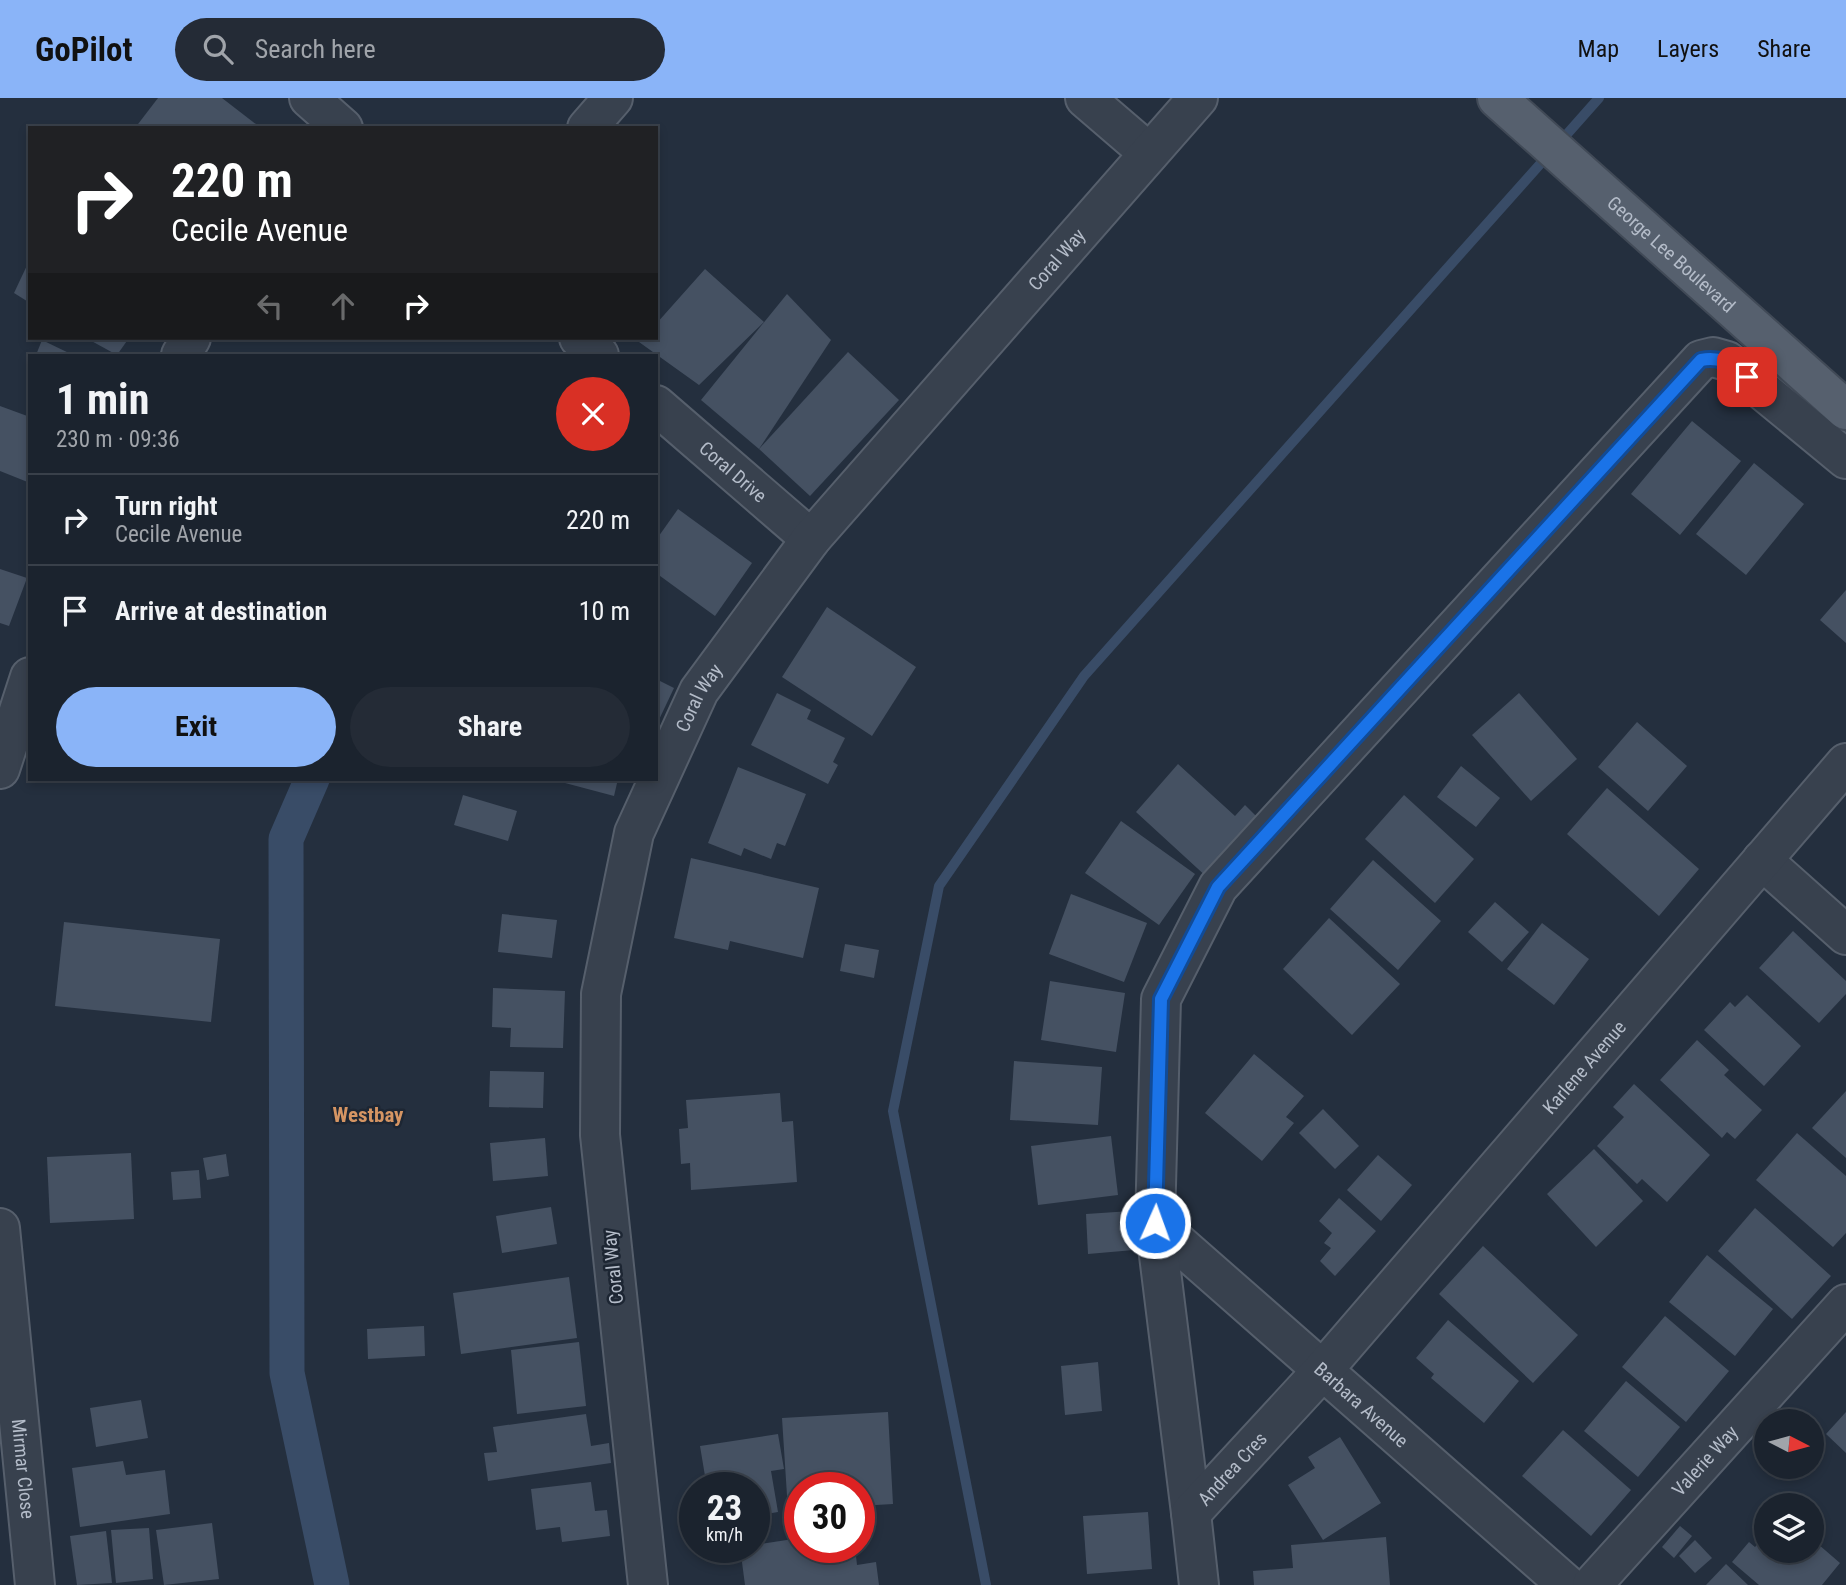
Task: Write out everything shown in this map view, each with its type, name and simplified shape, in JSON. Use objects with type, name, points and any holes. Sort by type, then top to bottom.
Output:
[{"type":"main road","name":"George Lee Boulevard","points":[[1508,107],[1846,410]]},
{"type":"street","points":[[589,126],[613,98]]},
{"type":"street","points":[[1085,98],[1149,153]]},
{"type":"street","name":"Coral Way","points":[[658,780],[698,691],[811,539],[1198,98]]},
{"type":"street","points":[[581,340],[598,354]]},
{"type":"street","points":[[1191,1513],[1155,1223],[1161,999],[1218,887],[1701,360],[1713,357],[1727,361],[1846,459]]},
{"type":"street","name":"Coral Drive","points":[[658,407],[811,539]]},
{"type":"street","points":[[0,769],[28,683]]},
{"type":"street","name":"Karlene Avenue","points":[[1322,1370],[1846,763]]},
{"type":"street","name":"Coral Way","points":[[648,1585],[600,1135],[601,994],[634,833],[657,781]]},
{"type":"street","points":[[1762,860],[1846,935]]},
{"type":"street","name":"Barbara Avenue","points":[[1155,1223],[1567,1585]]},
{"type":"street","name":"Mirmar Close","points":[[0,1228],[35,1585]]},
{"type":"street","name":"Valerie Way","points":[[1592,1585],[1846,1304]]},
{"type":"street","name":"Andrea Cres","points":[[1199,1585],[1191,1513],[1322,1370]]},
{"type":"building","points":[[158,98],[222,98],[258,126],[137,126]]},
{"type":"building","points":[[28,263],[28,302],[14,293]]},
{"type":"building","points":[[705,269],[764,322],[699,385],[639,342],[658,340],[658,322]]},
{"type":"building","points":[[787,294],[831,340],[759,449],[701,400]]},
{"type":"building","points":[[42,340],[71,354],[36,354]]},
{"type":"building","points":[[90,340],[128,340],[115,354]]},
{"type":"building","points":[[848,352],[899,400],[810,496],[759,449]]},
{"type":"building","points":[[0,406],[28,416],[28,482],[0,471]]},
{"type":"building","points":[[1692,421],[1741,461],[1680,535],[1631,494]]},
{"type":"building","points":[[1754,463],[1804,504],[1746,575],[1696,534]]},
{"type":"building","points":[[678,509],[752,563],[715,616],[658,574],[658,537]]},
{"type":"building","points":[[0,569],[27,578],[9,626],[0,623]]},
{"type":"building","points":[[1846,590],[1846,643],[1820,620]]},
{"type":"building","points":[[827,607],[916,667],[872,736],[782,677]]},
{"type":"building","points":[[658,680],[674,688],[658,722]]},
{"type":"building","points":[[777,693],[811,710],[807,719],[845,738],[833,762],[838,765],[828,784],[751,745]]},
{"type":"building","points":[[1519,693],[1577,759],[1531,801],[1472,735]]},
{"type":"building","points":[[1637,722],[1687,766],[1648,811],[1598,767]]},
{"type":"building","points":[[1178,764],[1235,816],[1245,805],[1262,822],[1209,879],[1136,812]]},
{"type":"building","points":[[1461,766],[1500,798],[1476,827],[1437,797]]},
{"type":"building","points":[[738,767],[806,794],[785,846],[777,843],[771,859],[744,848],[741,856],[708,843]]},
{"type":"building","points":[[558,781],[618,781],[614,796]]},
{"type":"building","points":[[1607,788],[1699,869],[1659,916],[1567,834]]},
{"type":"building","points":[[463,795],[517,811],[508,841],[454,825]]},
{"type":"building","points":[[1404,795],[1474,859],[1435,903],[1365,839]]},
{"type":"building","points":[[1121,821],[1195,874],[1159,925],[1085,873]]},
{"type":"building","points":[[691,858],[819,888],[803,958],[730,941],[728,950],[674,938]]},
{"type":"building","points":[[1373,860],[1441,921],[1398,970],[1330,909]]},
{"type":"building","points":[[1071,894],[1147,923],[1124,982],[1049,954]]},
{"type":"building","points":[[1495,902],[1529,932],[1502,962],[1468,932]]},
{"type":"building","points":[[502,914],[557,920],[552,958],[498,952]]},
{"type":"building","points":[[1329,918],[1400,984],[1352,1035],[1283,969]]},
{"type":"building","points":[[64,922],[220,939],[211,1022],[55,1006]]},
{"type":"building","points":[[1542,923],[1589,959],[1554,1005],[1507,969]]},
{"type":"building","points":[[1793,931],[1846,981],[1846,994],[1819,1023],[1759,968]]},
{"type":"building","points":[[845,944],[879,950],[874,978],[840,971]]},
{"type":"building","points":[[1050,981],[1125,993],[1116,1052],[1041,1040]]},
{"type":"building","points":[[493,988],[565,991],[563,1048],[510,1047],[511,1028],[492,1027]]},
{"type":"building","points":[[1747,995],[1801,1046],[1764,1086],[1704,1030],[1730,1002],[1735,1007]]},
{"type":"building","points":[[1697,1040],[1729,1070],[1724,1075],[1762,1110],[1735,1139],[1727,1132],[1722,1138],[1660,1080]]},
{"type":"building","points":[[1254,1054],[1304,1096],[1286,1117],[1294,1123],[1262,1161],[1205,1113]]},
{"type":"building","points":[[1014,1061],[1102,1067],[1098,1125],[1010,1120]]},
{"type":"building","points":[[490,1071],[544,1072],[543,1108],[489,1107]]},
{"type":"building","points":[[1634,1084],[1710,1155],[1667,1202],[1642,1179],[1637,1184],[1597,1146],[1624,1117],[1613,1107]]},
{"type":"building","points":[[1846,1091],[1846,1158],[1812,1128]]},
{"type":"building","points":[[780,1093],[782,1122],[793,1121],[797,1182],[691,1190],[690,1163],[681,1164],[679,1129],[688,1128],[686,1100]]},
{"type":"building","points":[[1323,1109],[1359,1146],[1335,1169],[1299,1133]]},
{"type":"building","points":[[1797,1133],[1846,1176],[1846,1233],[1833,1247],[1756,1180]]},
{"type":"building","points":[[1111,1136],[1118,1195],[1038,1205],[1031,1146]]},
{"type":"building","points":[[545,1138],[548,1176],[493,1181],[490,1143]]},
{"type":"building","points":[[1594,1149],[1643,1201],[1596,1247],[1547,1194]]},
{"type":"building","points":[[131,1153],[134,1219],[50,1223],[47,1157]]},
{"type":"building","points":[[226,1154],[229,1176],[207,1180],[203,1158]]},
{"type":"building","points":[[1378,1155],[1412,1185],[1381,1221],[1347,1190]]},
{"type":"building","points":[[199,1170],[201,1198],[173,1200],[171,1172]]},
{"type":"building","points":[[1339,1198],[1376,1231],[1335,1276],[1320,1261],[1331,1248],[1324,1243],[1332,1233],[1319,1221]]},
{"type":"building","points":[[551,1207],[557,1244],[502,1253],[496,1216]]},
{"type":"building","points":[[1755,1208],[1831,1276],[1792,1319],[1718,1251]]},
{"type":"building","points":[[1131,1211],[1134,1250],[1088,1254],[1086,1214]]},
{"type":"building","points":[[1483,1246],[1578,1335],[1533,1383],[1439,1294]]},
{"type":"building","points":[[1707,1255],[1773,1309],[1735,1356],[1669,1302]]},
{"type":"building","points":[[569,1277],[577,1338],[461,1354],[453,1293]]},
{"type":"building","points":[[1665,1316],[1729,1371],[1686,1422],[1622,1367]]},
{"type":"building","points":[[1448,1320],[1519,1381],[1484,1423],[1431,1378],[1434,1374],[1416,1358]]},
{"type":"building","points":[[424,1326],[425,1356],[368,1359],[367,1329]]},
{"type":"building","points":[[579,1342],[586,1406],[517,1414],[511,1350]]},
{"type":"building","points":[[1098,1362],[1102,1411],[1065,1415],[1061,1366]]},
{"type":"building","points":[[1626,1381],[1680,1427],[1638,1477],[1584,1431]]},
{"type":"building","points":[[141,1400],[148,1438],[96,1447],[90,1408]]},
{"type":"building","points":[[888,1412],[893,1504],[875,1505],[875,1472],[785,1472],[782,1418]]},
{"type":"building","points":[[1846,1412],[1846,1453],[1826,1434]]},
{"type":"building","points":[[586,1414],[591,1446],[609,1443],[611,1463],[488,1481],[484,1453],[497,1452],[493,1427]]},
{"type":"building","points":[[1563,1430],[1631,1490],[1591,1536],[1522,1476]]},
{"type":"building","points":[[778,1434],[784,1469],[771,1471],[778,1512],[770,1513],[770,1472],[704,1472],[700,1446]]},
{"type":"building","points":[[1340,1437],[1381,1503],[1323,1540],[1288,1485],[1315,1468],[1308,1457]]},
{"type":"building","points":[[123,1461],[126,1475],[165,1470],[170,1514],[80,1527],[72,1468]]},
{"type":"building","points":[[591,1482],[595,1511],[607,1510],[610,1536],[562,1542],[560,1527],[536,1530],[531,1489]]},
{"type":"building","points":[[1148,1512],[1152,1569],[1087,1574],[1083,1516]]},
{"type":"building","points":[[212,1523],[219,1579],[164,1585],[156,1530]]},
{"type":"building","points":[[1680,1526],[1692,1536],[1674,1558],[1662,1547]]},
{"type":"building","points":[[149,1528],[153,1579],[116,1583],[111,1530]]},
{"type":"building","points":[[106,1531],[112,1583],[77,1585],[70,1536]]},
{"type":"building","points":[[1386,1537],[1390,1585],[1254,1585],[1253,1571],[1293,1568],[1291,1545]]},
{"type":"building","points":[[784,1540],[784,1563],[857,1565],[876,1562],[879,1585],[745,1585],[742,1563],[770,1563],[770,1542]]},
{"type":"building","points":[[1695,1540],[1712,1558],[1695,1573],[1679,1556]]},
{"type":"building","points":[[1749,1542],[1754,1546],[1754,1563],[1824,1563],[1824,1549],[1840,1563],[1822,1585],[1759,1585],[1732,1562]]},
{"type":"building","points":[[1726,1564],[1748,1585],[1706,1585]]},
{"type":"waterway","points":[[1560,142],[1599,98]]},
{"type":"waterway","points":[[986,1585],[893,1111],[939,886],[1084,676],[1550,153]]},
{"type":"waterway","points":[[311,781],[286,839],[287,1373],[332,1585]]},
{"type":"district","name":"Westbay","points":[[368,1115]]},
{"type":"route","points":[[1155,1223],[1161,999],[1218,887],[1701,360],[1713,357],[1727,361],[1747,377]]}]
